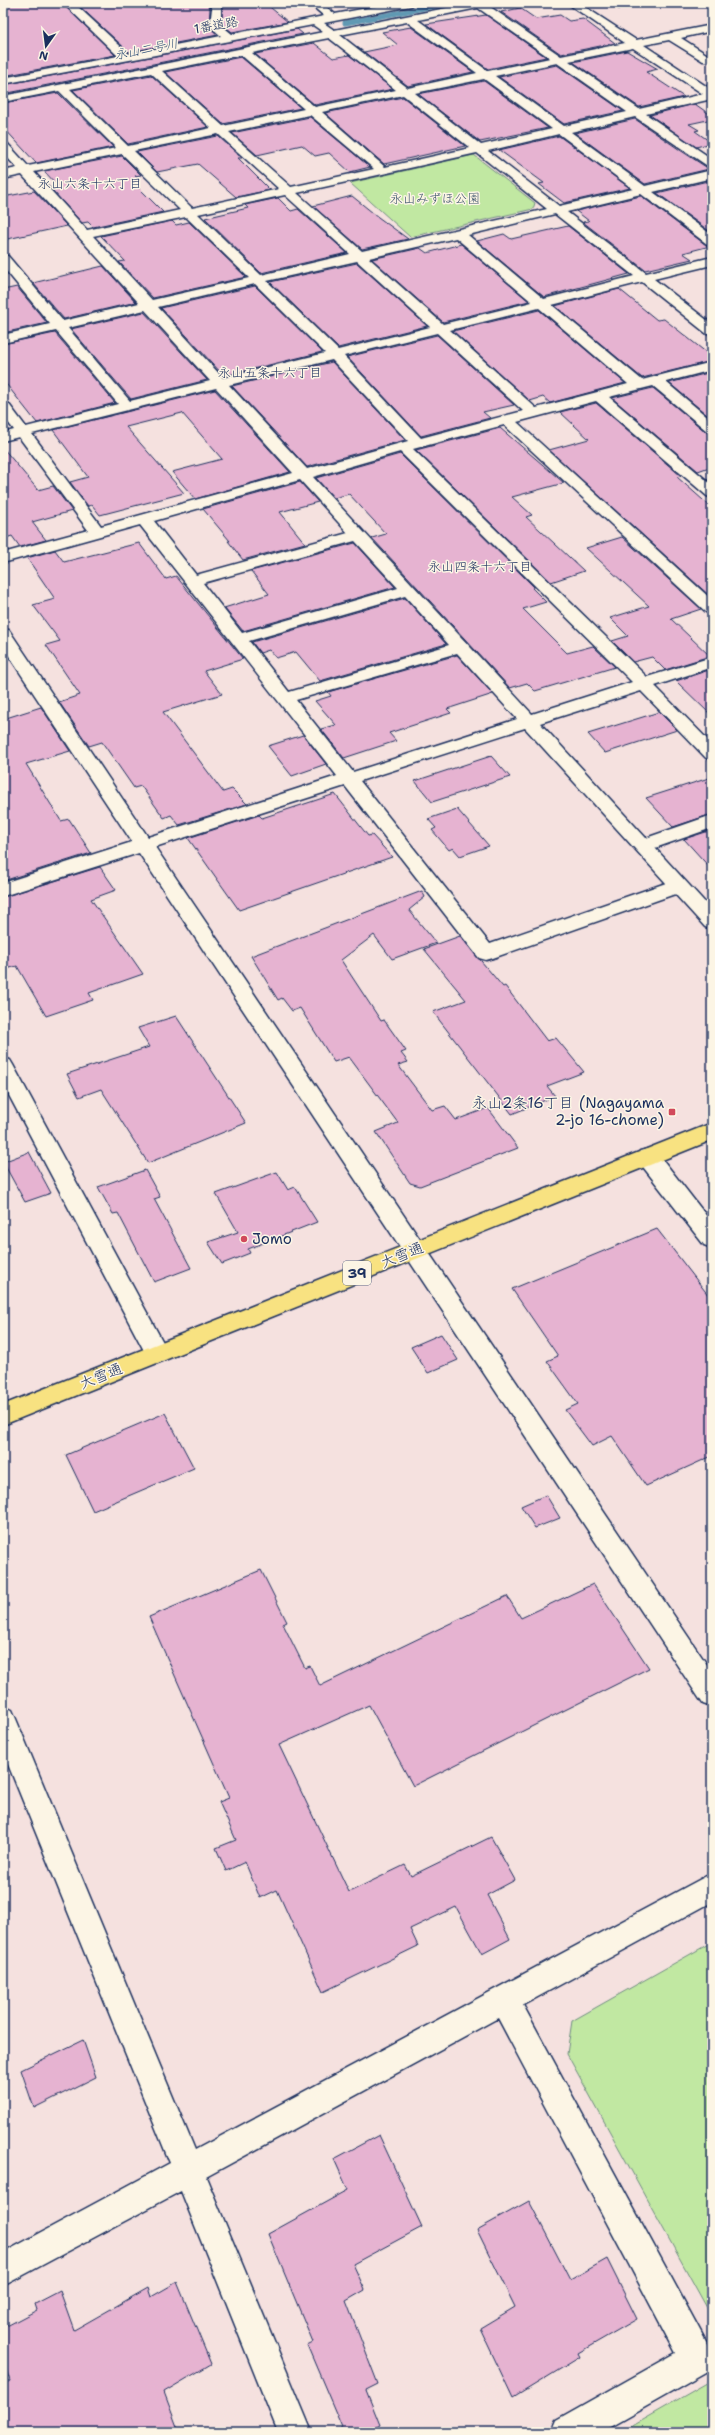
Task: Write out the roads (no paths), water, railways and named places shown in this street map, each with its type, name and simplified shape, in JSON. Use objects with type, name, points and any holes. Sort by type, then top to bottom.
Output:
[{"type":"highway","name":"大雪通","points":[[3,1415],[712,1131]]},
{"type":"street","points":[[68,3],[126,57]]},
{"type":"street","points":[[212,3],[217,7],[215,26],[229,37]]},
{"type":"street","points":[[314,3],[333,18]]},
{"type":"street","name":"1番道路","points":[[3,81],[411,3]]},
{"type":"street","points":[[572,3],[636,44],[712,96]]},
{"type":"street","points":[[3,99],[484,4],[560,60],[712,165]]},
{"type":"street","points":[[410,19],[712,241]]},
{"type":"street","points":[[314,21],[712,331]]},
{"type":"street","points":[[3,175],[712,28]]},
{"type":"street","points":[[672,36],[707,58]]},
{"type":"street","points":[[243,52],[383,171]]},
{"type":"street","points":[[153,69],[533,413]]},
{"type":"street","points":[[61,87],[190,212],[256,280],[335,355],[411,445],[712,754]]},
{"type":"street","points":[[86,234],[383,171],[712,96]]},
{"type":"street","points":[[3,146],[86,234],[148,305],[221,382],[303,475],[462,646],[712,922]]},
{"type":"street","points":[[3,339],[712,174]]},
{"type":"street","points":[[458,233],[640,386]]},
{"type":"street","points":[[3,259],[127,406]]},
{"type":"street","points":[[3,437],[712,261]]},
{"type":"street","points":[[3,558],[411,445],[712,366]]},
{"type":"street","points":[[656,381],[712,428]]},
{"type":"street","points":[[599,396],[712,493]]},
{"type":"street","points":[[3,406],[97,531]]},
{"type":"street","points":[[507,420],[712,609]]},
{"type":"street","points":[[143,518],[486,954],[678,886]]},
{"type":"street","points":[[193,581],[360,536]]},
{"type":"street","points":[[239,639],[410,590]]},
{"type":"street","points":[[3,634],[712,1695]]},
{"type":"street","points":[[286,698],[462,646]]},
{"type":"street","points":[[3,890],[144,843],[712,662]]},
{"type":"street","points":[[644,846],[712,821]]},
{"type":"street","points":[[3,1065],[157,1353]]},
{"type":"street","points":[[648,1157],[712,1239]]},
{"type":"street","points":[[3,1719],[295,2432]]},
{"type":"street","points":[[3,2270],[505,2001],[712,1887]]},
{"type":"street","points":[[505,2001],[697,2359],[570,2432]]},
{"type":"waterway","name":"永山二号川","points":[[345,23],[450,3]]},
{"type":"place","name":"永山2条16丁目 (Nagayama 2-jo 16-chome)","points":[[672,1112]]},
{"type":"place","name":"Jomo","points":[[244,1239]]},
{"type":"district","name":"永山六条十六丁目","points":[[90,183]]},
{"type":"district","name":"永山五条十六丁目","points":[[270,372]]},
{"type":"district","name":"永山四条十六丁目","points":[[480,566]]},
{"type":"park label","name":"永山みずほ公園","points":[[435,198]]}]
